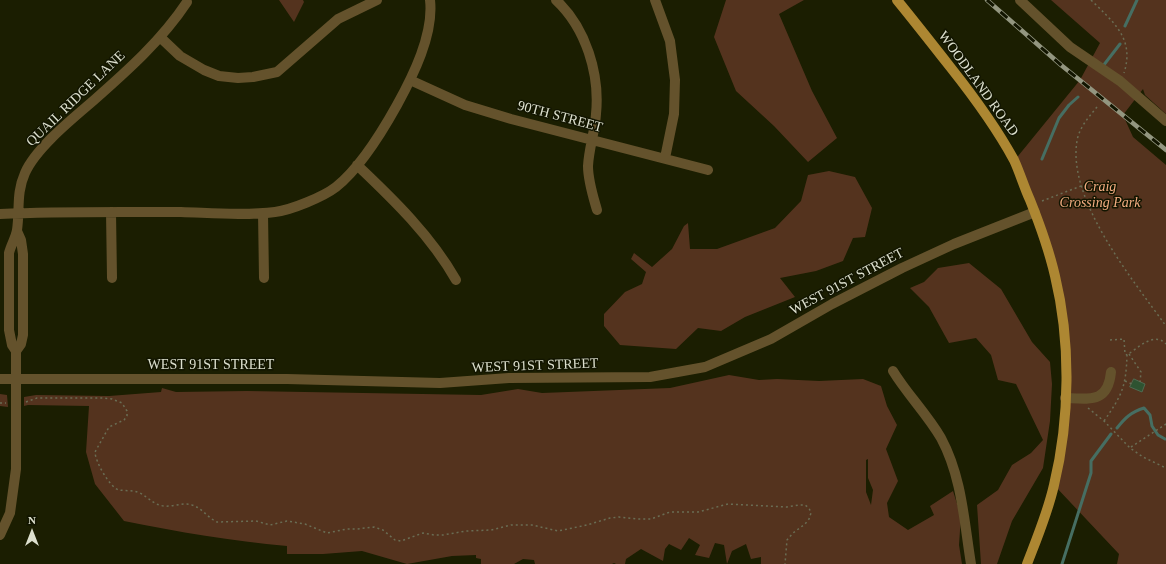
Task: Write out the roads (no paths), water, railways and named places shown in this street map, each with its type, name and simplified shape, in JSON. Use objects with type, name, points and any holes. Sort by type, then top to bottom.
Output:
[{"type":"main road","name":"WOODLAND ROAD","points":[[897,0],[995,128],[1014,161],[1035,212],[1055,276],[1061,307],[1066,361],[1062,443],[1054,485],[1044,520],[1027,564]]},
{"type":"street","points":[[161,38],[180,56],[192,64],[219,76],[238,78],[253,77],[277,72],[338,19],[377,0]]},
{"type":"street","points":[[0,214],[111,212],[263,213],[275,212],[301,205],[335,188],[357,165],[386,124],[410,80],[428,33],[431,9],[430,0]]},
{"type":"street","points":[[556,0],[565,8],[581,34],[595,75],[596,114],[588,166],[590,188],[597,210]]},
{"type":"street","points":[[655,0],[670,41],[675,80],[674,114],[665,158]]},
{"type":"street","points":[[1020,0],[1070,46],[1120,81],[1166,121]]},
{"type":"street","name":"QUAIL RIDGE LANE","points":[[0,535],[10,513],[16,469],[16,351],[12,345],[9,330],[9,253],[17,231],[19,188],[25,172],[41,150],[161,38],[175,21],[187,2]]},
{"type":"street","name":"90TH STREET","points":[[410,80],[465,104],[511,119],[708,170]]},
{"type":"street","points":[[357,165],[399,205],[445,260],[456,280]]},
{"type":"street","points":[[111,212],[112,278]]},
{"type":"street","name":"WEST 91ST STREET","points":[[0,379],[287,379],[440,383],[509,378],[650,377],[705,367],[771,339],[832,304],[902,268],[954,244],[1035,212]]},
{"type":"street","points":[[263,213],[264,278]]},
{"type":"street","name":"QUAIL RIDGE LANE","points":[[16,351],[21,344],[23,335],[23,254],[21,240],[17,231]]},
{"type":"street","points":[[893,371],[907,393],[923,411],[940,436],[950,456],[962,499],[971,564]]},
{"type":"street","points":[[1065,398],[1098,397],[1108,388],[1111,372]]},
{"type":"waterway","points":[[1125,26],[1137,0]]},
{"type":"waterway","points":[[1103,66],[1120,44]]},
{"type":"waterway","points":[[1042,159],[1059,118],[1069,105],[1078,97]]},
{"type":"waterway","points":[[1117,428],[1135,411],[1144,408],[1150,415],[1152,426],[1158,435],[1165,439]]},
{"type":"waterway","points":[[1062,564],[1091,473],[1091,461],[1111,434]]},
{"type":"railway","points":[[987,0],[1061,65],[1166,150]]},
{"type":"park label","name":"Craig Crossing Park","points":[[1100,196]]}]
